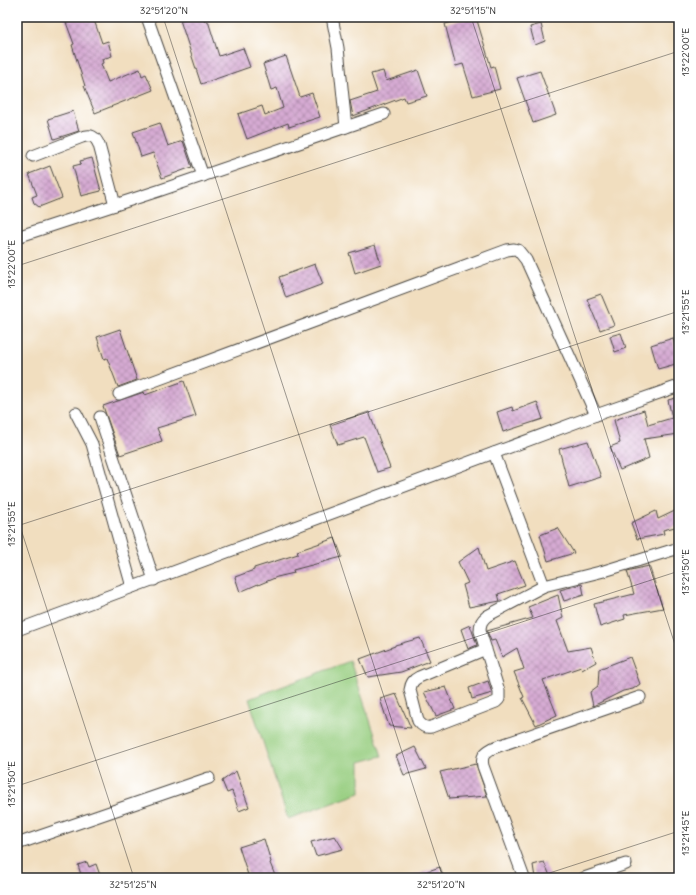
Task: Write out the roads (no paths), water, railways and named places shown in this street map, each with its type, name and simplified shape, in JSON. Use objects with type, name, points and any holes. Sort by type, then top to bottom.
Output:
[{"type":"street","points":[[147,17],[203,176]]},
{"type":"street","points":[[332,17],[338,48],[346,127]]},
{"type":"street","points":[[17,237],[203,176],[384,114]]},
{"type":"street","points":[[33,156],[88,135],[93,136],[99,145],[116,205]]},
{"type":"street","points":[[119,394],[507,250],[514,249],[518,250],[526,260],[596,415]]},
{"type":"street","points":[[17,630],[596,415],[679,386]]},
{"type":"street","points":[[76,413],[92,444],[132,587]]},
{"type":"street","points":[[100,417],[154,580]]},
{"type":"street","points":[[494,453],[544,586]]},
{"type":"street","points":[[486,648],[413,680],[410,684],[410,690],[418,721],[421,724],[426,728],[432,727],[496,702],[499,699],[499,691],[486,648],[480,631],[482,619],[544,586],[604,571],[679,548]]},
{"type":"street","points":[[524,878],[483,766],[482,760],[484,755],[493,748],[640,697]]},
{"type":"street","points":[[17,844],[209,778]]},
{"type":"street","points":[[584,878],[626,864]]}]
